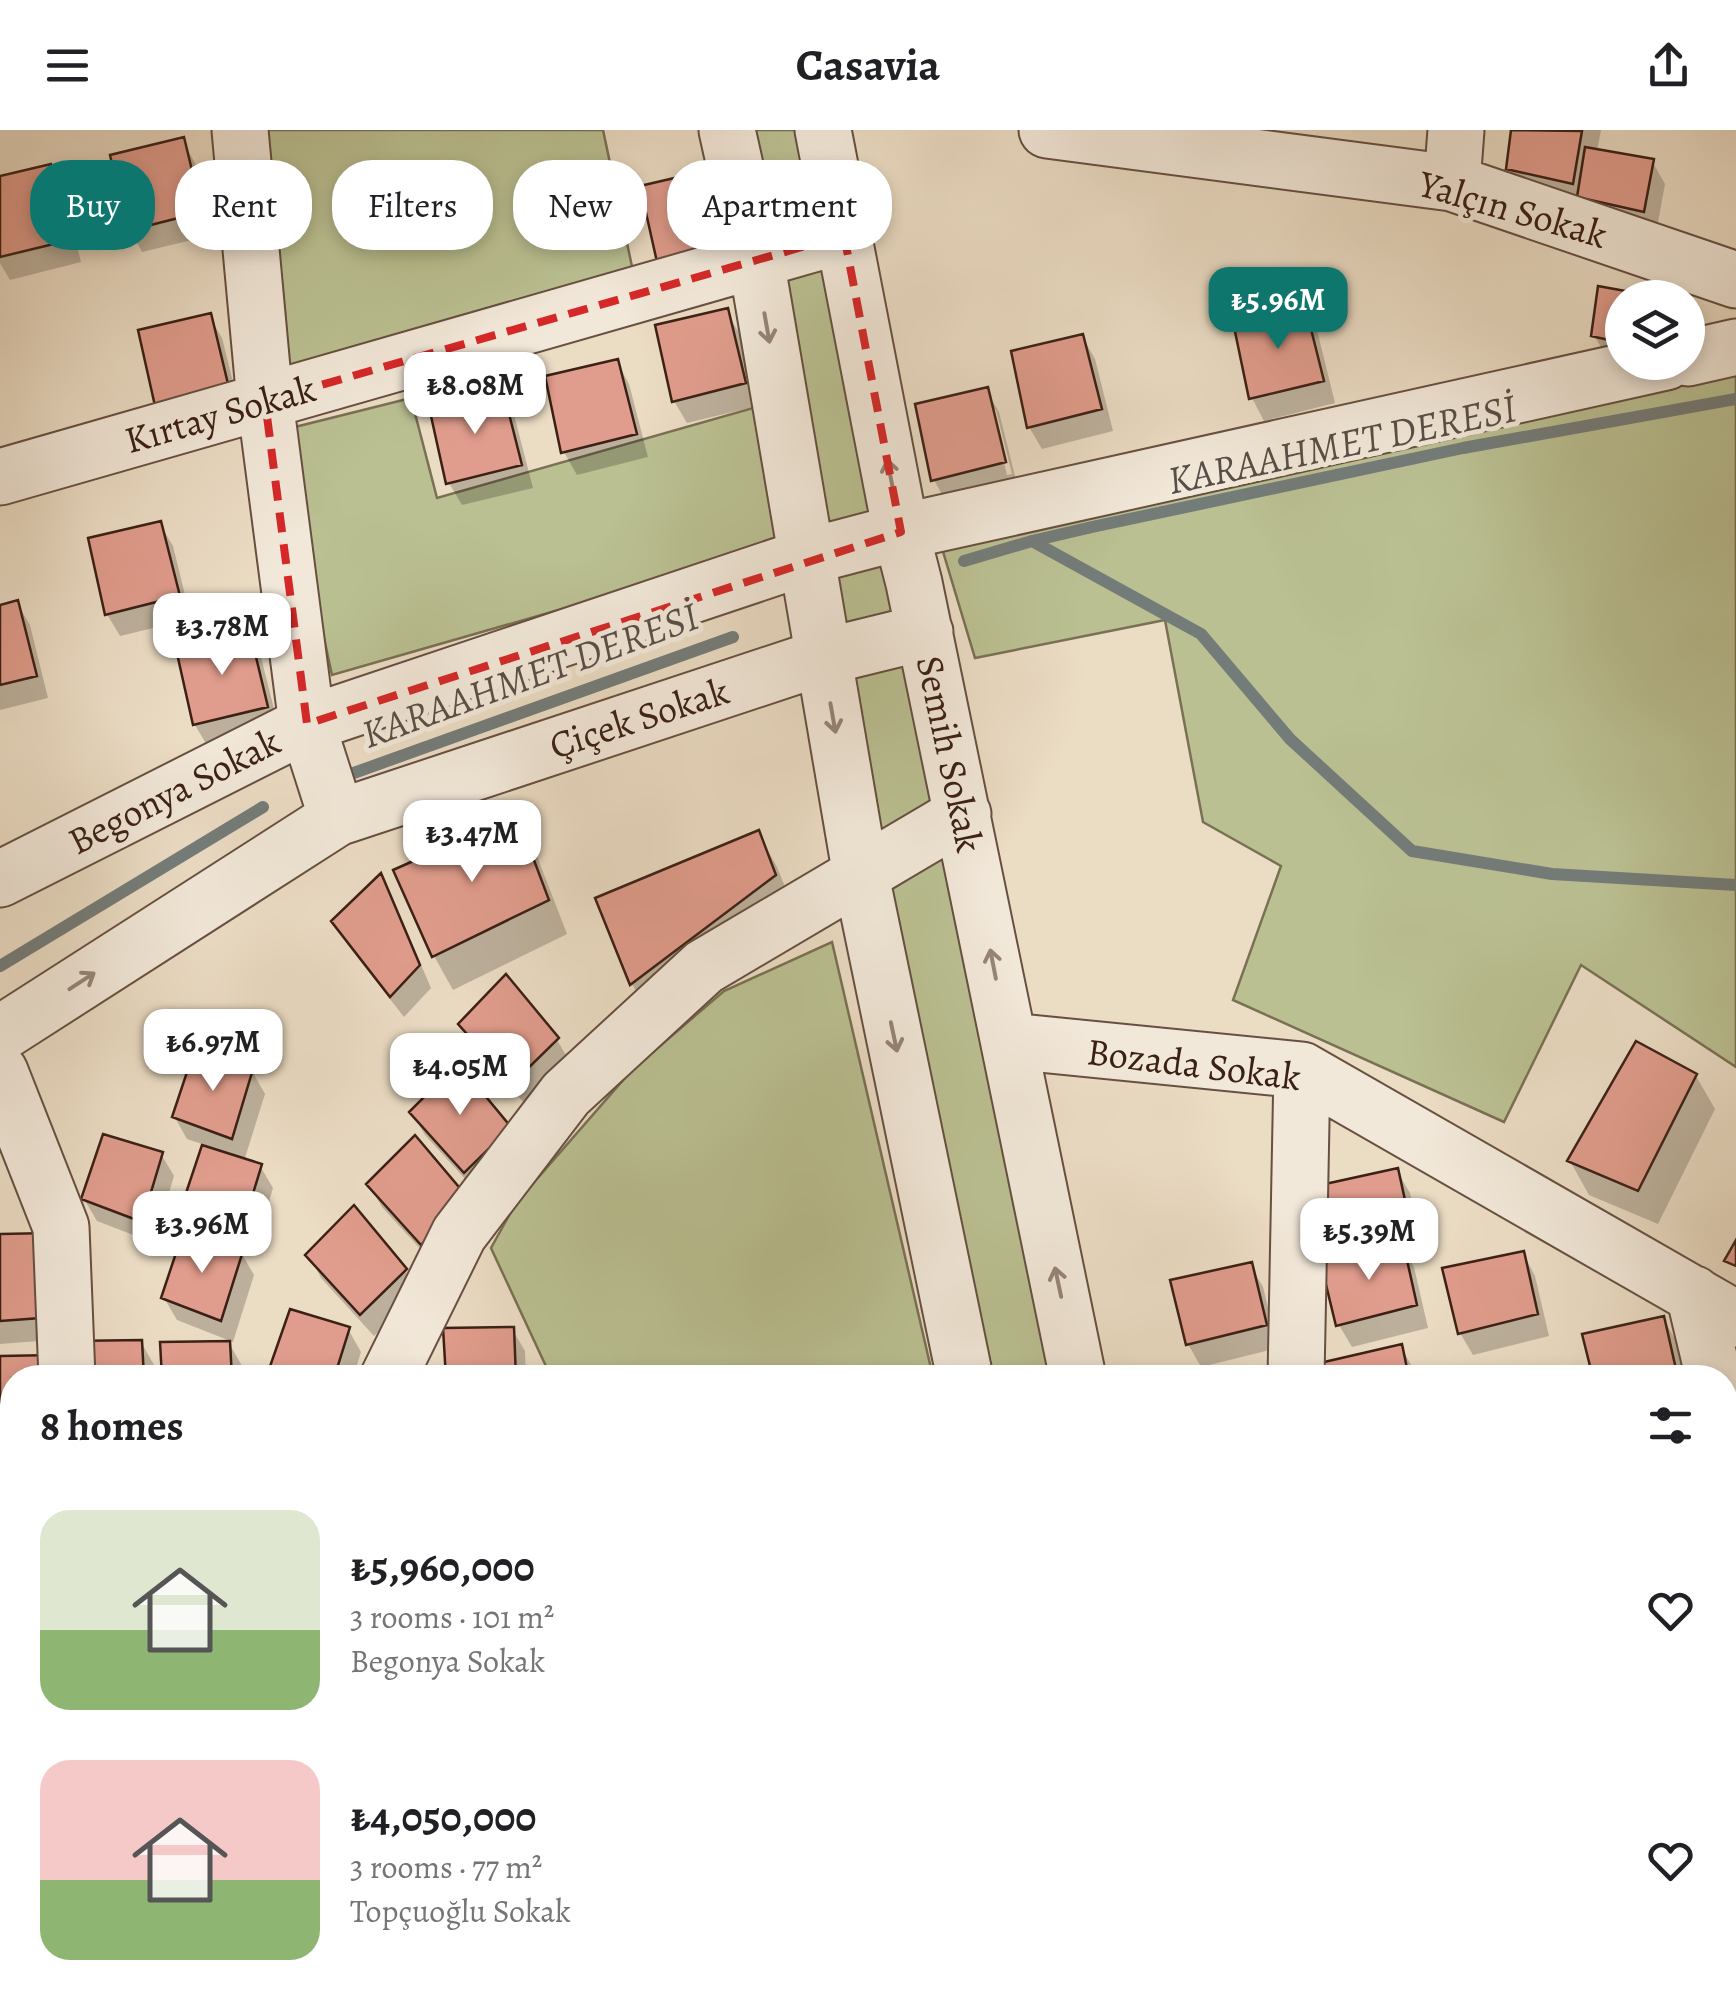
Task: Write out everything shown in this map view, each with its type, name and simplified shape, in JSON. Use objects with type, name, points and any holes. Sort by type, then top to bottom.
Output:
[{"type":"street","points":[[240,130],[265,401],[308,724],[336,818]]},
{"type":"street","points":[[726,130],[833,602],[860,876],[962,1365]]},
{"type":"street","name":"Semih Sokak","points":[[823,130],[829,160]]},
{"type":"street","name":"Yalçın Sokak","points":[[1047,130],[1454,156],[1736,280]]},
{"type":"street","name":"Kırtay Sokak","points":[[0,477],[791,250]]},
{"type":"street","name":"Semih Sokak","points":[[847,250],[1075,1365]]},
{"type":"street","points":[[1705,354],[1736,347]]},
{"type":"street","points":[[833,602],[862,544],[876,545],[900,558],[913,582],[1605,380]]},
{"type":"street","name":"Çiçek Sokak","points":[[0,1034],[336,818],[833,602],[913,582]]},
{"type":"street","name":"Begonya Sokak","points":[[0,879],[308,724],[833,602]]},
{"type":"street","points":[[394,1365],[459,1234],[566,1094],[704,967],[963,814]]},
{"type":"street","name":"Bozada Sokak","points":[[1008,1042],[1302,1070],[1715,1306]]},
{"type":"street","points":[[1296,1365],[1302,1070]]},
{"type":"street","points":[[0,1072],[61,1227],[66,1365]]},
{"type":"street","points":[[1714,1365],[1715,1306]]},
{"type":"highlighted area","points":[[844,235],[901,532],[307,724],[265,401]]},
{"type":"green space","points":[[251,130],[603,130],[609,160],[513,160],[513,250],[628,250],[634,276],[281,378],[266,250],[312,250],[312,160],[255,160]]},
{"type":"green space","points":[[740,130],[808,130],[814,160],[747,160]]},
{"type":"green space","points":[[830,257],[885,525],[824,538],[771,273]]},
{"type":"green space","points":[[1736,347],[1736,1067],[1581,965],[1504,1122],[1233,1000],[1281,866],[1203,822],[1165,620],[975,658],[935,525],[1605,376],[1605,380],[1705,380],[1705,354]]},
{"type":"green space","points":[[411,398],[437,498],[760,406],[785,545],[332,675],[279,431]]},
{"type":"green space","points":[[873,549],[908,609],[849,639],[821,577]]},
{"type":"green space","points":[[908,650],[940,807],[874,837],[843,673]]},
{"type":"green space","points":[[949,853],[1055,1365],[984,1365],[886,893]]},
{"type":"green space","points":[[832,942],[930,1365],[545,1365],[491,1248],[516,1203],[632,1070],[724,991]]},
{"type":"building","points":[[1511,130],[1582,131],[1573,184],[1506,169]]},
{"type":"building","points":[[184,137],[190,160],[175,160],[175,219],[155,224],[155,160],[111,160],[110,155]]},
{"type":"building","points":[[1585,147],[1654,159],[1644,212],[1577,197]]},
{"type":"building","points":[[30,169],[30,250],[0,257],[0,176]]},
{"type":"building","points":[[667,180],[667,250],[707,250],[657,262],[647,217],[647,184]]},
{"type":"building","points":[[1598,286],[1605,287],[1605,339],[1591,336]]},
{"type":"building","points":[[1305,305],[1324,381],[1249,399],[1233,322]]},
{"type":"building","points":[[728,308],[746,383],[672,402],[655,325]]},
{"type":"building","points":[[211,313],[229,388],[155,406],[138,330]]},
{"type":"building","points":[[1083,334],[1102,409],[1027,428],[1011,351]]},
{"type":"building","points":[[618,359],[637,434],[561,453],[545,376]]},
{"type":"building","points":[[988,387],[1006,462],[931,481],[915,404]]},
{"type":"building","points":[[503,390],[522,465],[446,484],[429,407]]},
{"type":"building","points":[[161,521],[180,596],[105,615],[88,538]]},
{"type":"building","points":[[18,600],[37,676],[0,685],[0,605]]},
{"type":"building","points":[[250,632],[268,707],[193,725],[176,649]]},
{"type":"building","points":[[517,815],[549,900],[432,957],[393,870]]},
{"type":"building","points":[[759,830],[776,875],[630,985],[595,898]]},
{"type":"building","points":[[381,873],[420,965],[390,997],[331,921]]},
{"type":"building","points":[[506,974],[559,1038],[512,1084],[458,1024]]},
{"type":"building","points":[[1636,1041],[1697,1074],[1638,1191],[1567,1161]]},
{"type":"building","points":[[194,1051],[253,1069],[232,1139],[172,1117]]},
{"type":"building","points":[[458,1063],[511,1127],[464,1173],[409,1112]]},
{"type":"building","points":[[103,1134],[163,1152],[142,1222],[81,1199]]},
{"type":"building","points":[[415,1135],[469,1199],[421,1245],[366,1184]]},
{"type":"building","points":[[202,1145],[262,1164],[241,1233],[180,1211]]},
{"type":"building","points":[[1398,1168],[1412,1232],[1332,1251],[1316,1186]]},
{"type":"building","points":[[354,1205],[407,1269],[360,1315],[305,1255]]},
{"type":"building","points":[[183,1232],[243,1251],[221,1321],[161,1298]]},
{"type":"building","points":[[50,1233],[54,1317],[0,1321],[0,1234]]},
{"type":"building","points":[[1736,1240],[1736,1266],[1724,1261]]},
{"type":"building","points":[[1403,1242],[1417,1305],[1336,1326],[1320,1260]]},
{"type":"building","points":[[1524,1251],[1538,1314],[1458,1334],[1442,1268]]},
{"type":"building","points":[[1252,1262],[1267,1325],[1186,1345],[1170,1280]]},
{"type":"building","points":[[290,1309],[350,1327],[338,1365],[270,1365]]},
{"type":"building","points":[[1664,1316],[1675,1365],[1590,1365],[1582,1334]]},
{"type":"building","points":[[514,1327],[515,1365],[445,1365],[443,1328]]},
{"type":"building","points":[[142,1340],[143,1365],[73,1365],[71,1341]]},
{"type":"building","points":[[230,1341],[231,1365],[161,1365],[160,1342]]},
{"type":"building","points":[[1402,1344],[1406,1365],[1321,1365]]},
{"type":"building","points":[[55,1355],[55,1365],[0,1365],[0,1356]]},
{"type":"waterway","name":"KARAAHMET DERESİ","points":[[964,561],[1092,527],[1463,448],[1736,399]]},
{"type":"waterway","points":[[1032,541],[1201,634],[1290,739],[1412,851],[1552,874],[1736,885]]},
{"type":"waterway","name":"KARAAHMET DERESİ","points":[[348,775],[733,637]]},
{"type":"waterway","name":"KARAAHMET DERESİ","points":[[0,966],[263,807]]}]
